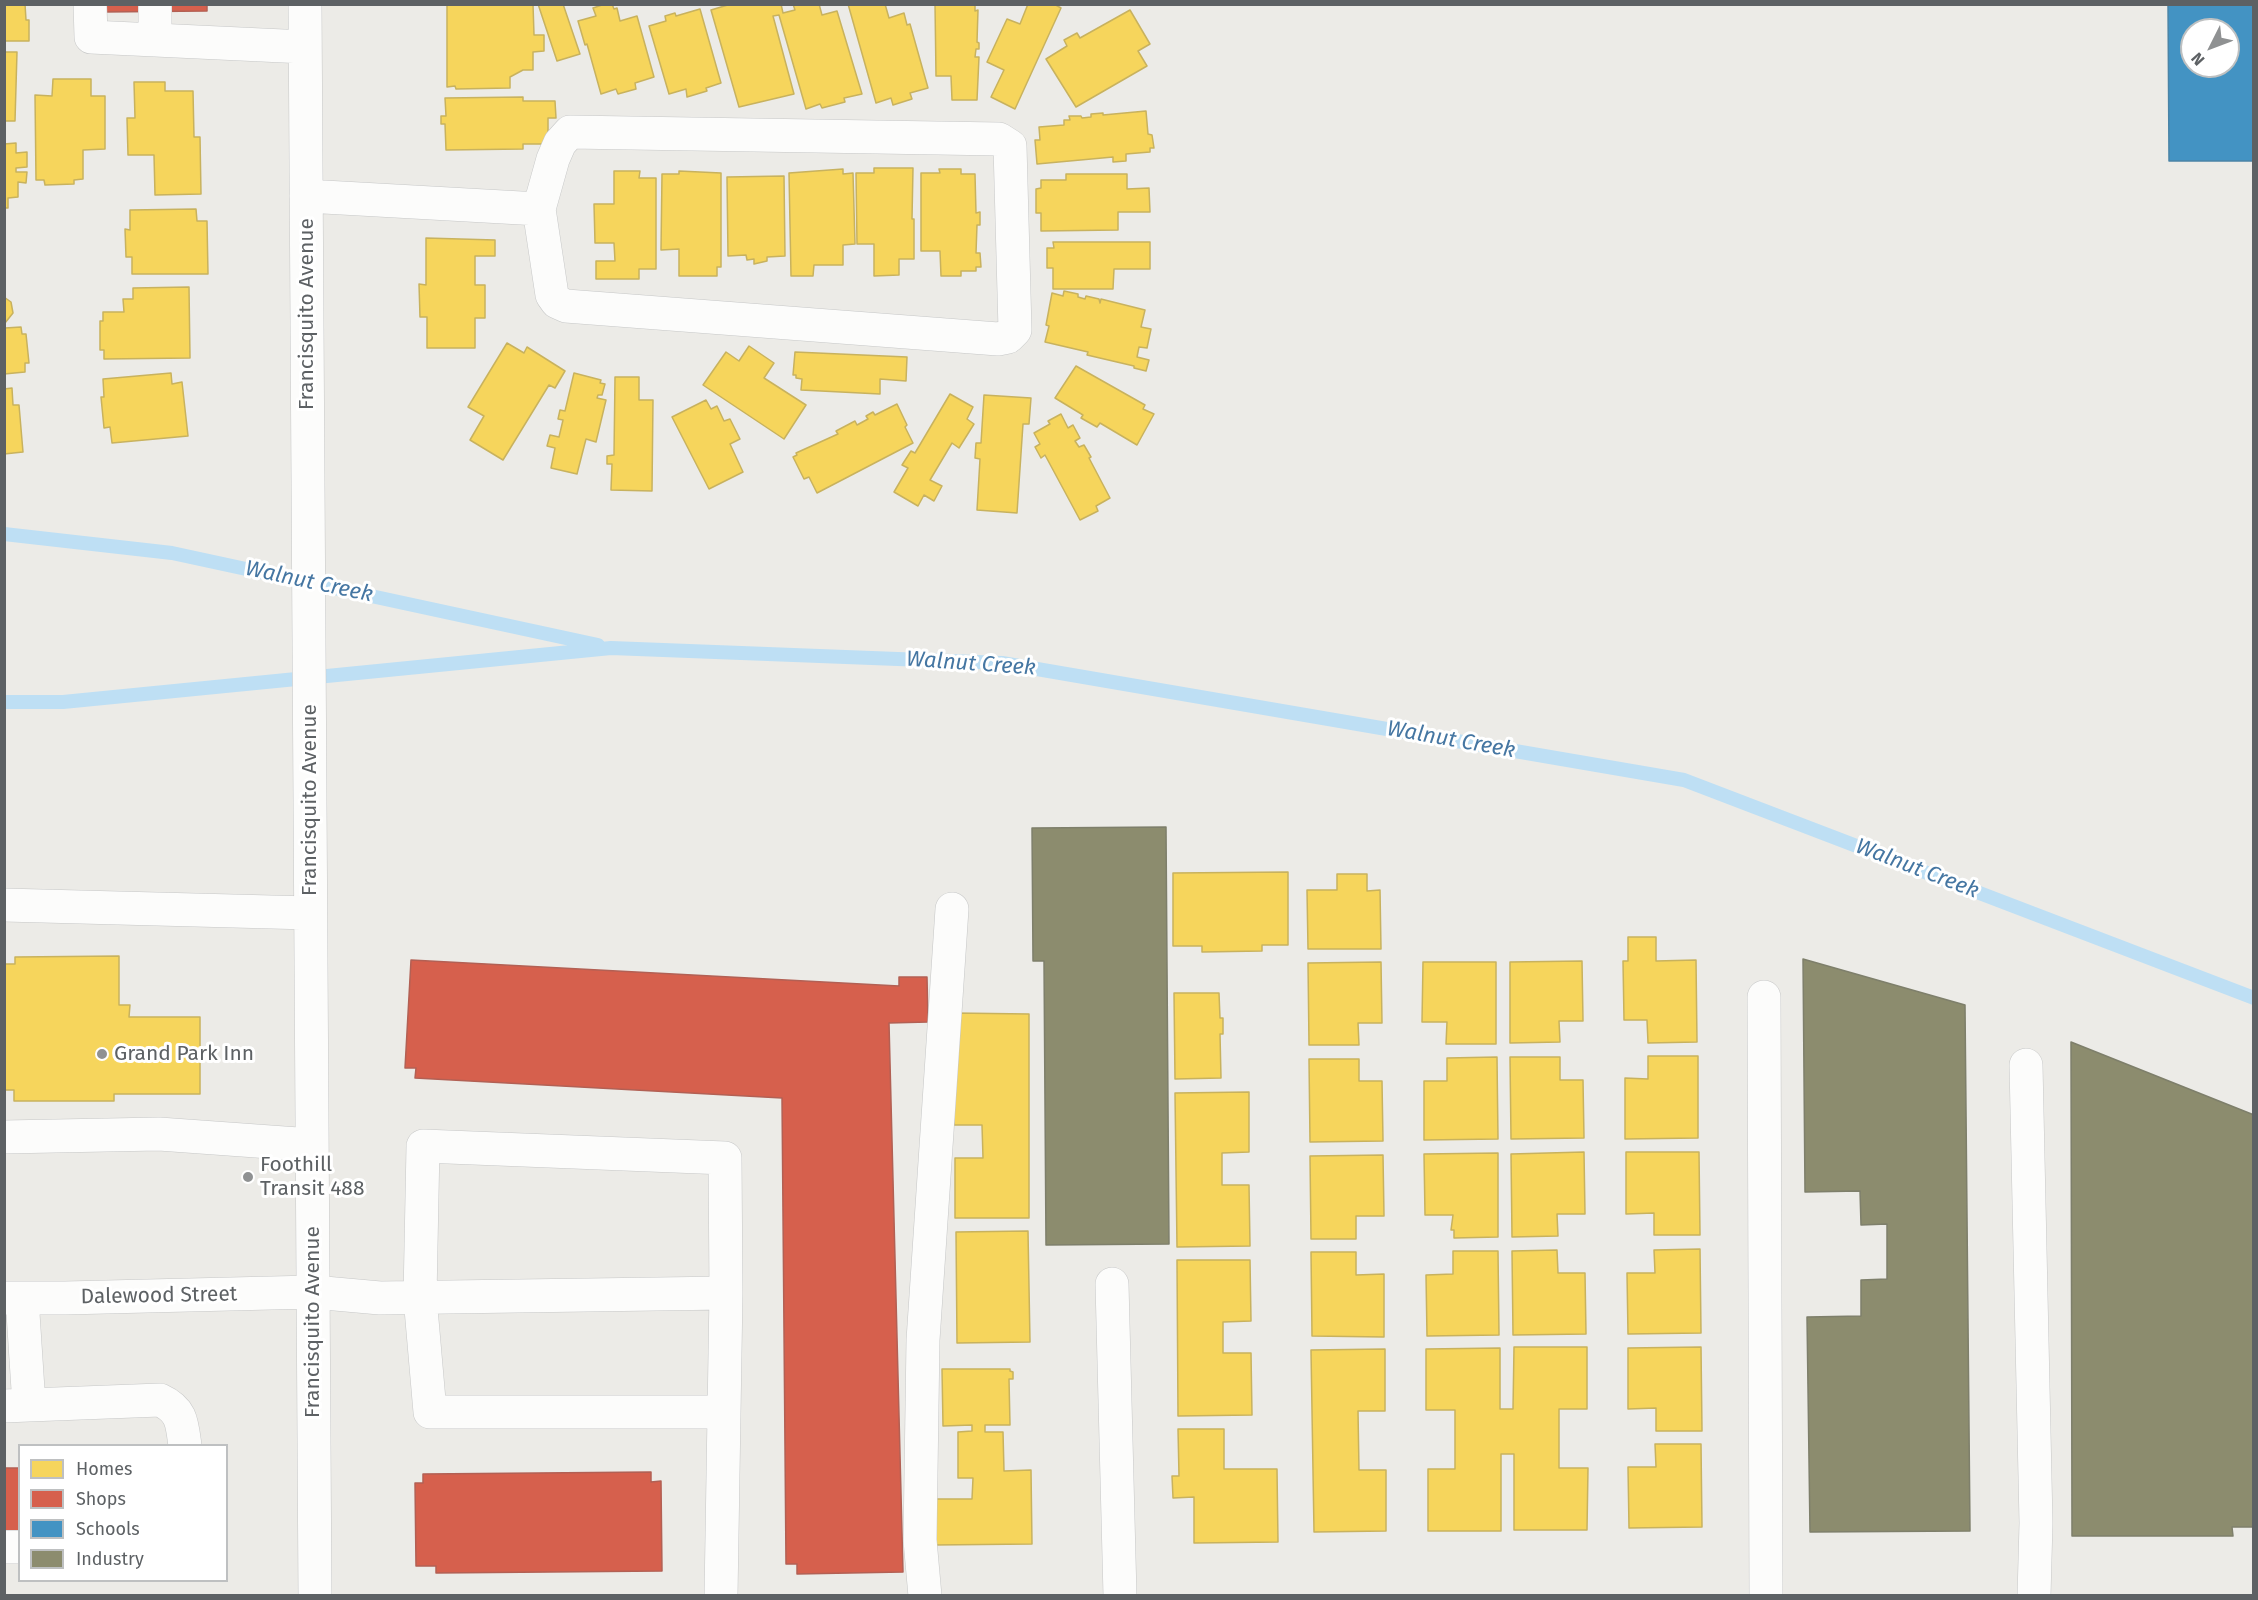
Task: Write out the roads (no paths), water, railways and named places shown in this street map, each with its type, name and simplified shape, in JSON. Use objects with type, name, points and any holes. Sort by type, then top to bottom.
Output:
[{"type":"street","points":[[90,4],[91,37],[305,47]]},
{"type":"street","name":"Francisquito Avenue","points":[[305,4],[315,1596]]},
{"type":"street","points":[[155,6],[155,40]]},
{"type":"street","points":[[570,132],[999,139],[1010,146],[1015,330],[1008,337],[998,339],[566,306],[557,302],[552,295],[539,209],[560,143],[570,132]]},
{"type":"street","points":[[306,196],[539,209]]},
{"type":"street","points":[[4,905],[310,913]]},
{"type":"street","points":[[925,1596],[920,1540],[923,1340],[952,909]]},
{"type":"street","points":[[1764,997],[1766,1596]]},
{"type":"street","points":[[2026,1065],[2035,1511],[2034,1596]]},
{"type":"street","points":[[4,1137],[159,1134],[312,1145]]},
{"type":"street","points":[[721,1596],[726,1293],[725,1158],[423,1146],[420,1297],[430,1412],[724,1412]]},
{"type":"street","points":[[1112,1284],[1120,1596]]},
{"type":"street","name":"Dalewood Street","points":[[13,1298],[313,1292],[380,1298],[726,1293]]},
{"type":"street","points":[[13,1298],[17,1405],[160,1400],[172,1405],[178,1414],[185,1444]]},
{"type":"waterway","name":"Walnut Creek","points":[[4,534],[172,553],[598,645]]},
{"type":"waterway","name":"Walnut Creek","points":[[4,702],[63,702],[611,648],[1002,663],[1684,780],[2254,998]]},
{"type":"place","name":"Grand Park Inn","points":[[102,1054]]},
{"type":"place","name":"Foothill Transit 488","points":[[248,1177]]}]
